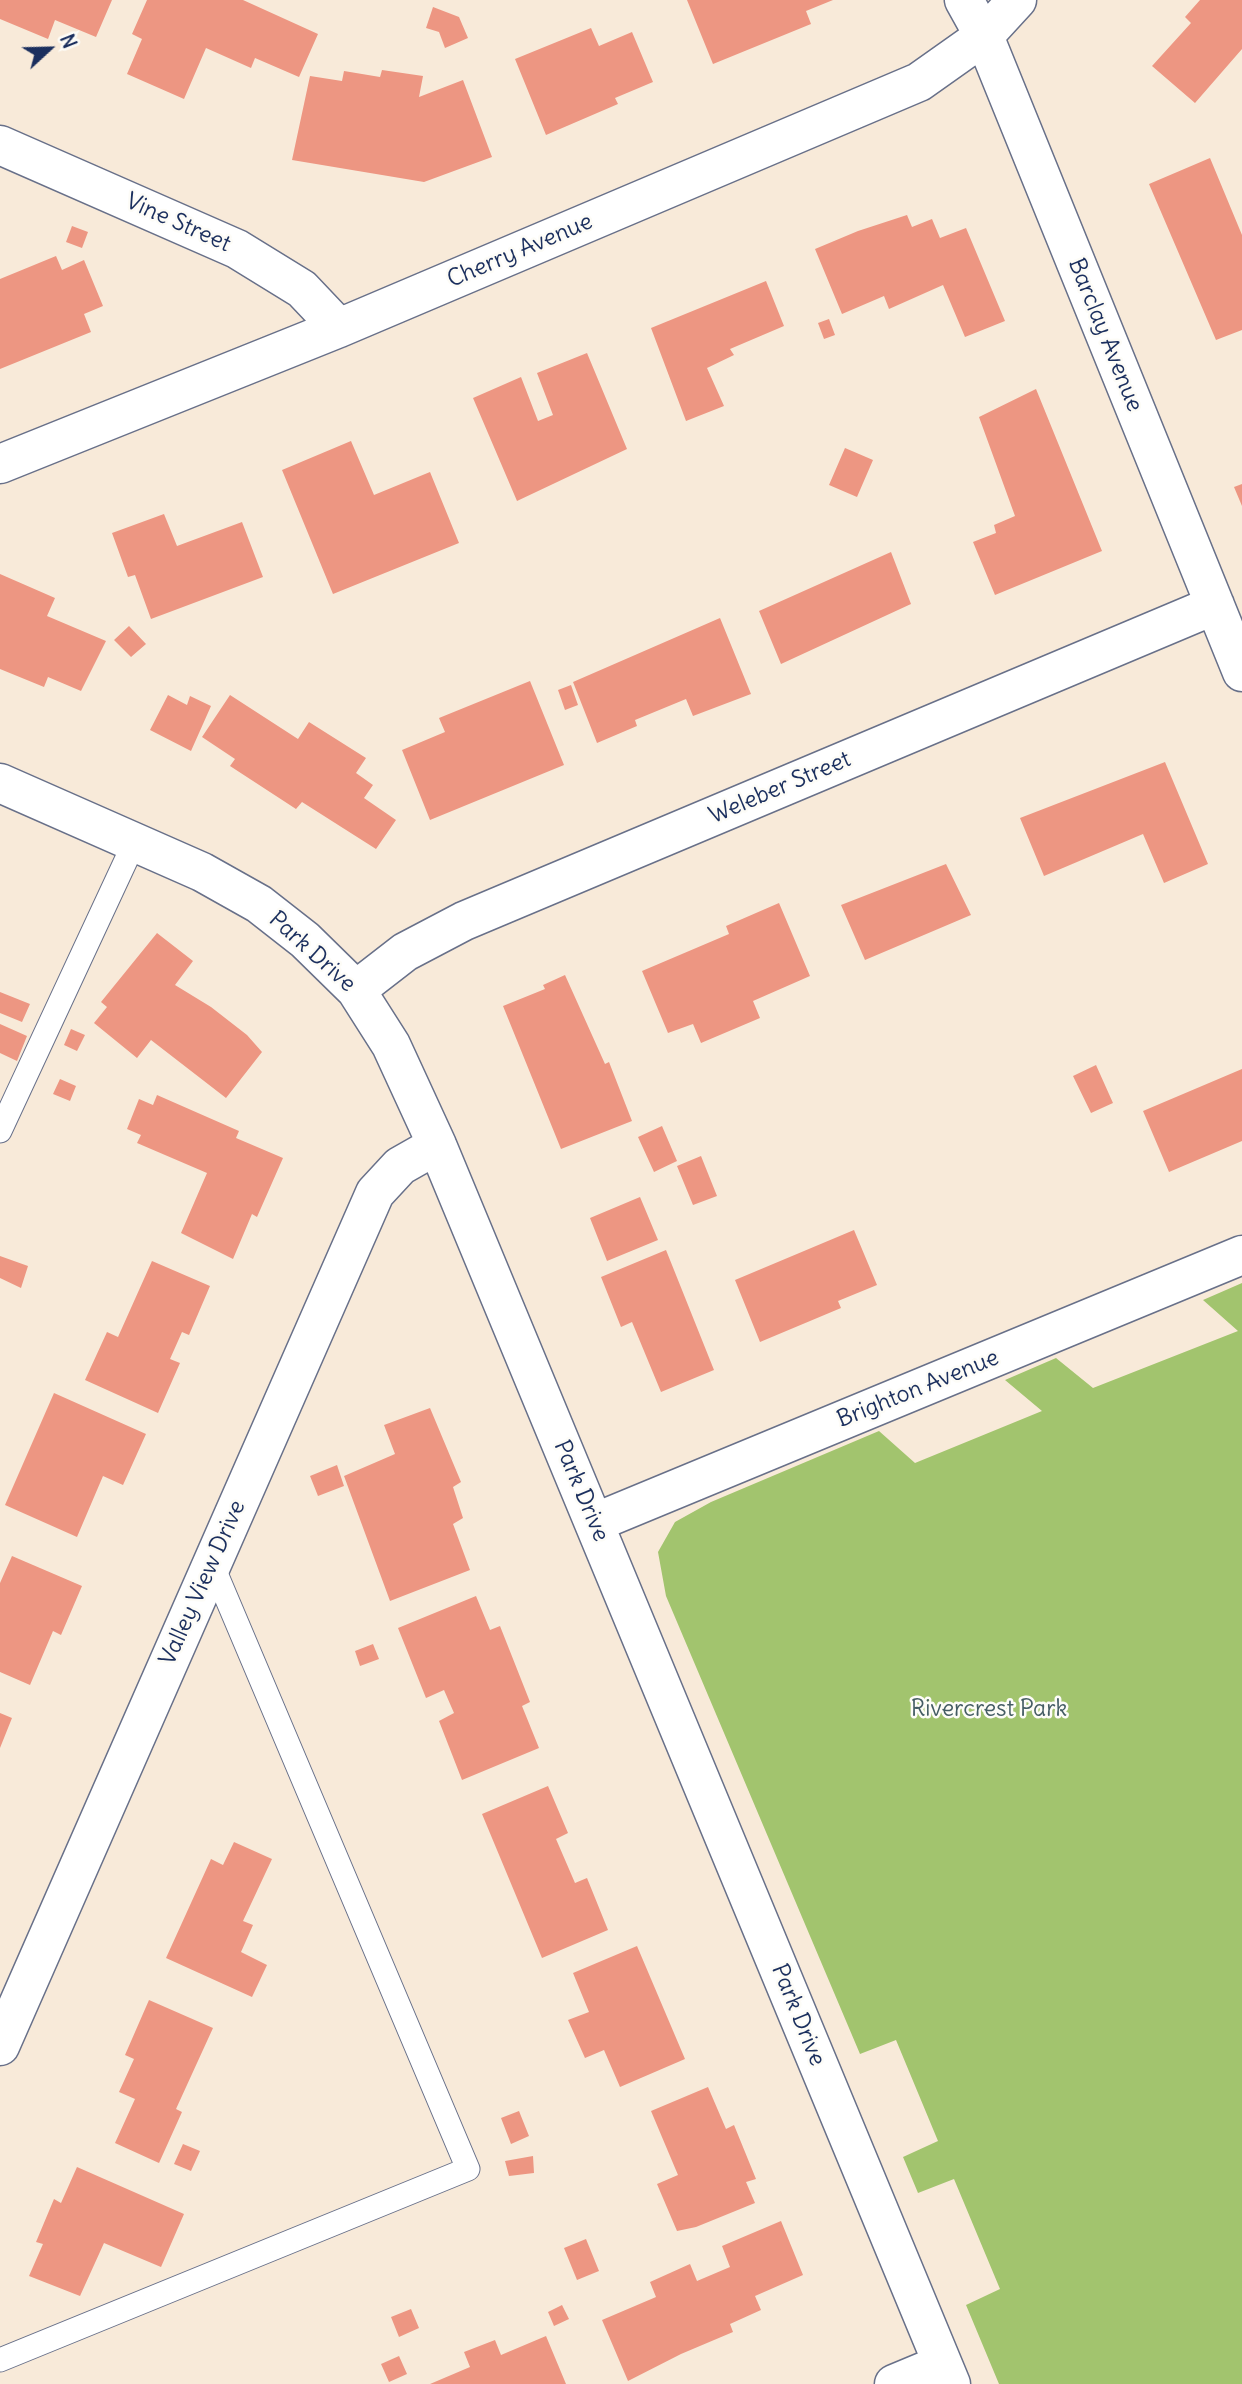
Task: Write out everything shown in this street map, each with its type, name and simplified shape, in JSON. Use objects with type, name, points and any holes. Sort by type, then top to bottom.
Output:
[{"type":"street","name":"Barclay Avenue","points":[[964,0],[984,36],[1242,672]]},
{"type":"street","name":"Cherry Avenue","points":[[0,464],[339,328],[919,82],[984,36],[1017,0]]},
{"type":"street","name":"Vine Street","points":[[0,145],[237,248],[302,289],[339,328]]},
{"type":"street","name":"Weleber Street","points":[[356,990],[405,952],[464,922],[1215,606]]},
{"type":"street","name":"Park Drive","points":[[0,783],[202,872],[259,904],[305,940],[356,990],[391,1045],[437,1145],[947,2374]]},
{"type":"street","name":"Valley View Drive","points":[[0,2046],[375,1193],[400,1166],[437,1145]]},
{"type":"street","name":"Brighton Avenue","points":[[594,1523],[1242,1255]]},
{"type":"street","points":[[894,2384],[947,2374]]},
{"type":"lane","points":[[0,1131],[135,841]]},
{"type":"lane","points":[[0,2360],[468,2169],[212,1564]]},
{"type":"green space","name":"Rivercrest Park","points":[[1242,1283],[1242,2384],[999,2384],[966,2305],[1000,2289],[954,2179],[918,2193],[903,2157],[938,2141],[896,2040],[860,2054],[666,1596],[658,1552],[675,1522],[711,1502],[879,1431],[915,1463],[1042,1411],[1005,1380],[1056,1358],[1093,1388],[1238,1331],[1203,1300]]},
{"type":"building","points":[[0,0],[112,0],[96,37],[55,20],[48,39],[0,19]]},
{"type":"building","points":[[147,0],[243,0],[318,34],[299,77],[255,58],[251,68],[206,48],[184,99],[127,74],[142,39],[132,34]]},
{"type":"building","points":[[687,0],[833,0],[806,11],[811,24],[713,64]]},
{"type":"building","points":[[1200,0],[1242,0],[1242,49],[1195,103],[1152,66],[1191,23],[1185,17]]},
{"type":"building","points":[[433,7],[459,17],[468,38],[445,48],[439,32],[426,28]]},
{"type":"building","points":[[591,28],[599,46],[632,32],[653,82],[615,98],[618,104],[546,135],[515,59]]},
{"type":"building","points":[[382,70],[423,76],[419,97],[463,80],[492,157],[424,182],[292,160],[310,76],[342,81],[344,71],[380,77]]},
{"type":"building","points":[[1210,158],[1242,235],[1242,330],[1216,340],[1149,184]]},
{"type":"building","points":[[907,215],[912,227],[932,219],[940,238],[966,228],[1005,321],[965,337],[943,285],[889,309],[884,296],[842,314],[815,249]]},
{"type":"building","points":[[72,226],[88,232],[82,248],[66,242]]},
{"type":"building","points":[[56,256],[62,270],[84,260],[103,306],[84,314],[91,332],[0,369],[0,279]]},
{"type":"building","points":[[766,281],[784,326],[730,349],[734,355],[707,368],[724,406],[686,421],[651,328]]},
{"type":"building","points":[[829,319],[835,335],[824,339],[818,323]]},
{"type":"building","points":[[587,353],[627,449],[517,501],[473,398],[521,377],[538,421],[553,415],[537,373]]},
{"type":"building","points":[[1036,389],[1102,551],[995,595],[973,542],[996,533],[994,525],[1015,516],[979,417]]},
{"type":"building","points":[[351,441],[374,495],[430,472],[459,543],[333,594],[282,470]]},
{"type":"building","points":[[845,448],[873,460],[857,497],[829,485]]},
{"type":"building","points":[[1242,484],[1242,506],[1234,487]]},
{"type":"building","points":[[164,514],[177,546],[242,522],[263,577],[151,619],[135,575],[128,577],[112,533]]},
{"type":"building","points":[[891,552],[911,604],[781,664],[759,611]]},
{"type":"building","points":[[0,574],[55,598],[47,616],[106,641],[81,691],[48,677],[44,687],[0,669]]},
{"type":"building","points":[[720,618],[751,694],[693,716],[686,699],[635,720],[637,726],[597,743],[573,682]]},
{"type":"building","points":[[129,626],[146,644],[131,657],[114,640]]},
{"type":"building","points":[[530,681],[564,765],[430,820],[402,750],[445,732],[439,718]]},
{"type":"building","points":[[571,685],[578,705],[565,710],[558,690]]},
{"type":"building","points":[[168,695],[187,705],[190,696],[211,706],[191,751],[150,730]]},
{"type":"building","points":[[230,695],[298,739],[309,722],[366,758],[356,773],[373,785],[364,798],[396,820],[376,849],[302,802],[296,809],[230,766],[235,759],[202,737]]},
{"type":"building","points":[[1165,762],[1208,864],[1164,883],[1143,834],[1044,876],[1020,818]]},
{"type":"building","points":[[946,864],[971,915],[865,960],[841,905]]},
{"type":"building","points":[[779,903],[810,976],[753,1001],[760,1018],[701,1043],[693,1024],[668,1033],[642,971],[729,934],[726,926]]},
{"type":"building","points":[[157,933],[193,961],[175,985],[211,1007],[247,1035],[262,1052],[226,1098],[151,1040],[137,1058],[94,1023],[107,1007],[101,1002]]},
{"type":"building","points":[[565,975],[605,1064],[609,1062],[632,1121],[561,1149],[503,1006],[545,989],[543,985]]},
{"type":"building","points":[[0,992],[30,1004],[22,1022],[0,1013]]},
{"type":"building","points":[[0,1024],[27,1036],[17,1061],[0,1053]]},
{"type":"building","points":[[71,1029],[85,1035],[77,1051],[64,1045]]},
{"type":"building","points":[[1096,1065],[1113,1103],[1091,1113],[1073,1076]]},
{"type":"building","points":[[1242,1069],[1242,1141],[1169,1172],[1143,1111]]},
{"type":"building","points":[[60,1079],[76,1086],[70,1101],[53,1094]]},
{"type":"building","points":[[157,1095],[239,1131],[236,1138],[283,1158],[257,1217],[252,1214],[233,1259],[181,1233],[207,1173],[137,1143],[141,1135],[127,1129],[139,1099],[153,1105]]},
{"type":"building","points":[[662,1126],[677,1161],[654,1172],[638,1137]]},
{"type":"building","points":[[701,1156],[717,1196],[693,1205],[677,1166]]},
{"type":"building","points":[[640,1197],[658,1240],[607,1261],[590,1218]]},
{"type":"building","points":[[854,1230],[877,1285],[838,1301],[841,1308],[760,1342],[735,1280]]},
{"type":"building","points":[[666,1250],[714,1370],[661,1392],[632,1322],[621,1327],[601,1277]]},
{"type":"building","points":[[0,1256],[28,1266],[21,1288],[0,1278]]},
{"type":"building","points":[[152,1261],[210,1286],[189,1335],[182,1332],[170,1359],[180,1363],[158,1413],[85,1380],[107,1332],[118,1337]]},
{"type":"building","points":[[54,1393],[146,1434],[123,1485],[103,1476],[77,1537],[5,1505]]},
{"type":"building","points":[[430,1408],[461,1482],[453,1487],[463,1518],[453,1524],[470,1570],[390,1601],[344,1476],[395,1454],[384,1425]]},
{"type":"building","points":[[337,1465],[344,1486],[318,1496],[310,1476]]},
{"type":"building","points":[[12,1556],[82,1586],[61,1635],[53,1631],[30,1685],[0,1672],[0,1583]]},
{"type":"building","points":[[476,1596],[490,1630],[500,1626],[530,1702],[522,1706],[539,1748],[462,1780],[439,1721],[454,1713],[444,1690],[426,1698],[398,1628]]},
{"type":"building","points":[[373,1644],[379,1659],[360,1666],[355,1651]]},
{"type":"building","points":[[0,1713],[12,1718],[0,1748]]},
{"type":"building","points":[[548,1786],[568,1833],[556,1839],[575,1883],[587,1878],[608,1930],[542,1958],[482,1814]]},
{"type":"building","points":[[234,1842],[272,1859],[243,1921],[253,1925],[241,1952],[267,1965],[252,1997],[166,1958],[211,1859],[223,1865]]},
{"type":"building","points":[[637,1946],[685,2059],[620,2087],[604,2050],[585,2058],[568,2020],[589,2012],[573,1973]]},
{"type":"building","points":[[149,2000],[213,2028],[176,2109],[182,2112],[159,2163],[115,2143],[135,2099],[119,2092],[134,2059],[125,2055]]},
{"type":"building","points":[[708,2087],[726,2129],[734,2125],[756,2179],[746,2182],[755,2203],[696,2227],[677,2231],[657,2184],[678,2175],[651,2111]]},
{"type":"building","points":[[519,2111],[529,2136],[511,2144],[501,2118]]},
{"type":"building","points":[[183,2144],[200,2151],[191,2171],[174,2164]]},
{"type":"building","points":[[533,2156],[534,2173],[509,2176],[505,2161]]},
{"type":"building","points":[[77,2167],[184,2214],[161,2267],[104,2243],[80,2296],[29,2276],[43,2244],[36,2242],[54,2199],[61,2203]]},
{"type":"building","points":[[781,2221],[803,2275],[755,2296],[761,2310],[730,2324],[733,2332],[628,2381],[602,2320],[656,2297],[650,2282],[690,2264],[697,2281],[730,2267],[722,2246]]},
{"type":"building","points":[[586,2239],[599,2271],[577,2280],[564,2248]]},
{"type":"building","points":[[562,2305],[569,2319],[554,2326],[548,2312]]},
{"type":"building","points":[[411,2309],[419,2328],[399,2337],[391,2317]]},
{"type":"building","points":[[546,2336],[566,2384],[430,2384],[470,2367],[464,2352],[495,2340],[501,2355]]},
{"type":"building","points":[[399,2356],[407,2374],[389,2382],[381,2364]]}]
